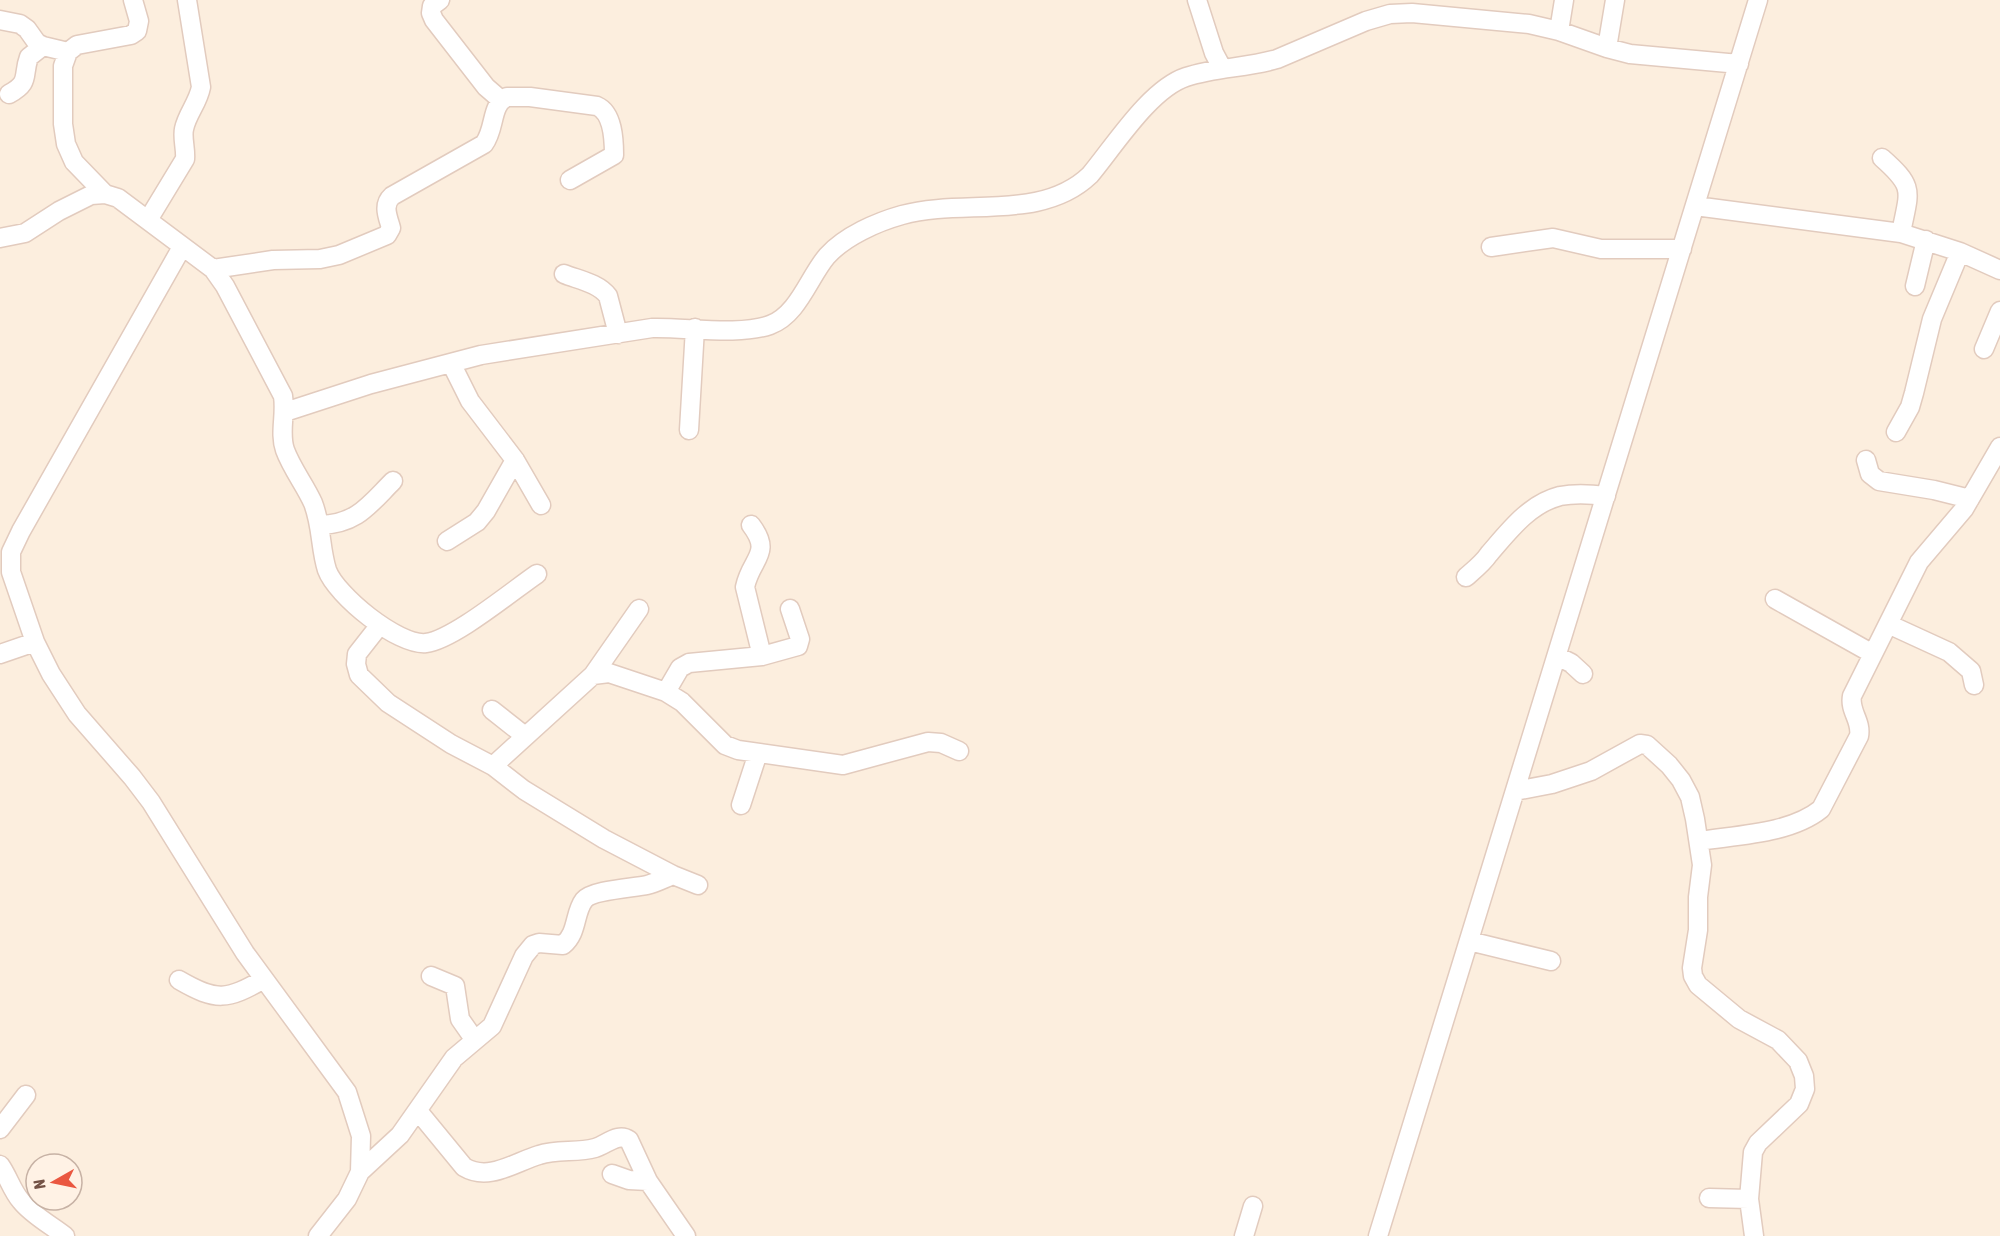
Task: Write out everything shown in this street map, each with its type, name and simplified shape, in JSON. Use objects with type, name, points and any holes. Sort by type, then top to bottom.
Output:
[{"type":"street","points":[[105,194],[74,162],[66,144],[63,124],[63,66],[68,52],[77,45],[131,35],[137,31],[139,21],[133,0]]},
{"type":"street","points":[[148,220],[185,159],[183,130],[200,96],[201,87],[187,0]]},
{"type":"street","points":[[440,0],[432,6],[431,13],[434,20],[486,87],[501,100]]},
{"type":"street","points":[[1197,0],[1214,53],[1222,68]]},
{"type":"street","points":[[1559,31],[1564,0]]},
{"type":"street","points":[[1607,48],[1615,0]]},
{"type":"street","points":[[1378,1236],[1758,0]]},
{"type":"street","points":[[285,412],[371,384],[481,355],[652,328],[747,330],[772,325],[790,311],[827,256],[843,242],[881,223],[904,215],[942,209],[1016,205],[1061,194],[1078,186],[1090,175],[1154,96],[1169,84],[1222,68],[1277,59],[1366,21],[1390,14],[1440,8],[1559,31],[1630,54],[1739,64]]},
{"type":"street","points":[[0,20],[20,24],[27,29],[37,43],[43,46],[68,52]]},
{"type":"street","points":[[9,94],[23,86],[29,57],[43,46]]},
{"type":"street","points":[[213,269],[273,260],[320,259],[339,255],[387,235],[391,228],[386,209],[387,201],[484,144],[490,136],[497,106],[501,100],[512,96],[597,106],[605,112],[609,121],[614,155],[570,180]]},
{"type":"street","points":[[1882,158],[1905,180],[1908,189],[1901,232]]},
{"type":"street","points":[[0,238],[25,233],[59,211],[91,195],[105,194],[118,198],[213,269],[225,286],[283,396],[285,412],[282,432],[285,450],[312,502],[320,525],[327,570],[335,584],[379,626],[404,640],[425,644],[449,636],[537,574]]},
{"type":"street","points":[[1695,206],[1901,232],[1960,252],[2000,270]]},
{"type":"street","points":[[1491,247],[1553,238],[1601,249],[1682,249]]},
{"type":"street","points":[[1915,286],[1926,240]]},
{"type":"street","points":[[182,247],[6,555],[35,642],[51,674],[77,714],[151,802],[245,953],[347,1092],[361,1136],[360,1172]]},
{"type":"street","points":[[1896,432],[1910,407],[1932,319],[1960,252]]},
{"type":"street","points":[[564,274],[605,291],[618,334]]},
{"type":"street","points":[[1984,349],[2000,311]]},
{"type":"street","points":[[689,430],[695,328]]},
{"type":"street","points":[[451,363],[479,416],[498,435],[516,460],[542,505]]},
{"type":"street","points":[[1700,841],[1771,831],[1814,815],[1821,809],[1861,729],[1850,704],[1852,696],[1924,553],[1994,469],[2000,447]]},
{"type":"street","points":[[447,541],[477,522],[498,492],[516,460]]},
{"type":"street","points":[[1866,460],[1870,474],[1879,481],[1934,490],[1970,500]]},
{"type":"street","points":[[320,525],[342,523],[362,512],[393,481]]},
{"type":"street","points":[[1466,577],[1517,523],[1546,501],[1561,496],[1585,494],[1606,496]]},
{"type":"street","points":[[751,525],[762,547],[747,576],[745,587],[762,656]]},
{"type":"street","points":[[1775,599],[1873,654]]},
{"type":"street","points":[[493,766],[593,675],[639,609]]},
{"type":"street","points":[[666,692],[680,669],[689,663],[762,656],[798,646],[800,639],[790,609]]},
{"type":"street","points":[[1888,624],[1949,652],[1971,671],[1974,685]]},
{"type":"street","points":[[379,626],[357,654],[356,664],[359,675],[388,704],[451,744],[493,766],[524,790],[604,839],[673,875],[698,885]]},
{"type":"street","points":[[0,654],[35,642]]},
{"type":"street","points":[[1557,656],[1571,663],[1583,674]]},
{"type":"street","points":[[593,675],[609,673],[666,692],[682,702],[725,744],[738,750],[843,765],[928,742],[941,743],[959,751]]},
{"type":"street","points":[[492,710],[525,736]]},
{"type":"street","points":[[1515,791],[1591,771],[1640,744],[1647,744],[1681,780],[1690,798],[1700,841],[1702,865],[1693,976],[1698,985],[1739,1019],[1778,1040],[1798,1061],[1804,1076],[1805,1089],[1799,1104],[1758,1143],[1753,1152],[1749,1199],[1754,1236]]},
{"type":"street","points":[[741,805],[758,753]]},
{"type":"street","points":[[318,1236],[347,1199],[360,1172],[400,1135],[454,1058],[492,1026],[524,956],[533,945],[539,943],[563,945],[569,940],[585,899],[592,893],[649,884],[673,875]]},
{"type":"street","points":[[1469,941],[1551,961]]},
{"type":"street","points":[[431,976],[455,986],[460,1019],[474,1039]]},
{"type":"street","points":[[179,980],[211,996],[222,997],[239,993],[264,979]]},
{"type":"street","points":[[0,1129],[26,1095]]},
{"type":"street","points":[[418,1111],[464,1167],[472,1172],[482,1173],[517,1165],[538,1155],[551,1152],[586,1151],[618,1137],[625,1137],[629,1140],[648,1181],[686,1236]]},
{"type":"street","points":[[0,1165],[23,1204],[65,1236]]},
{"type":"street","points":[[612,1174],[629,1180],[648,1181]]},
{"type":"street","points":[[1709,1198],[1749,1199]]},
{"type":"street","points":[[1244,1236],[1253,1206]]}]
